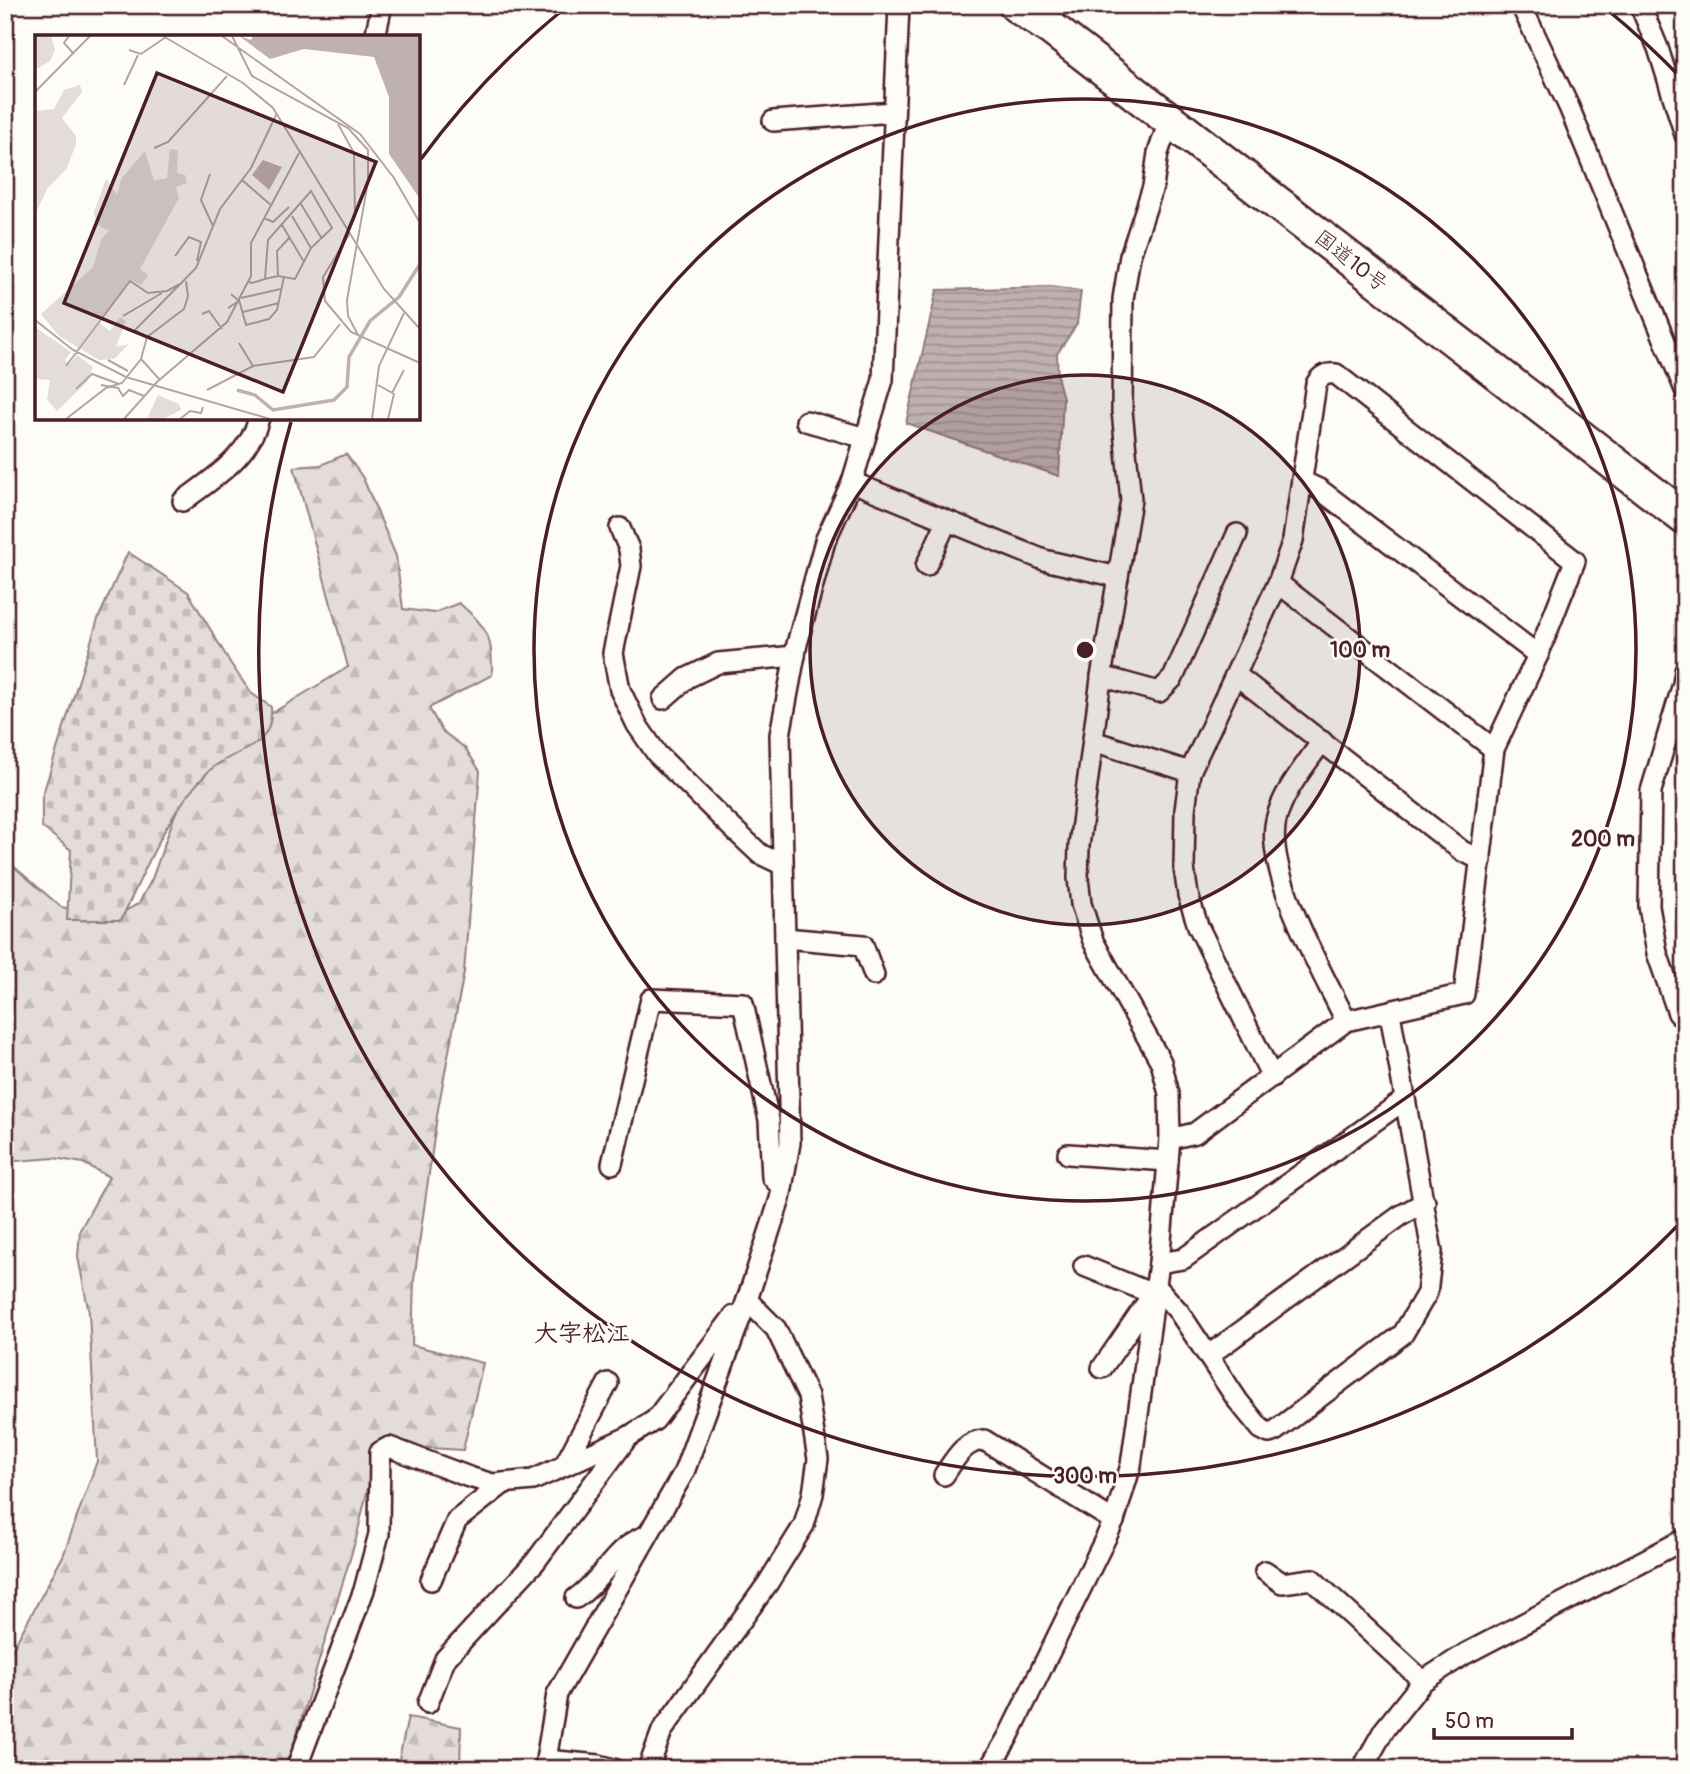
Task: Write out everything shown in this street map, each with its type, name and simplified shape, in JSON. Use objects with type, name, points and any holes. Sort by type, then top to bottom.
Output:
[{"type":"highway","name":"国道10号","points":[[1016,5],[1052,29],[1685,518]]},
{"type":"street","points":[[375,35],[382,5]]},
{"type":"street","points":[[614,1769],[546,1760],[558,1694],[684,1472],[747,1300],[782,1188],[790,1143],[780,735],[795,656],[825,541],[852,482],[883,380],[899,5]]},
{"type":"street","points":[[1521,5],[1569,107],[1685,390]]},
{"type":"street","points":[[1640,5],[1658,48],[1685,135]]},
{"type":"street","points":[[773,121],[894,112]]},
{"type":"street","points":[[989,1769],[1008,1737],[1114,1521],[1131,1465],[1159,1263],[1170,1139],[1169,1094],[1161,1062],[1093,940],[1081,904],[1078,878],[1079,846],[1101,676],[1131,500],[1122,411],[1122,299],[1130,256],[1153,187],[1158,153],[1169,121]]},
{"type":"street","points":[[1170,1139],[1195,1133],[1272,1077],[1346,1021],[1464,994],[1494,748],[1538,655],[1575,561],[1336,374],[1328,373],[1320,377],[1316,384],[1293,540],[1279,583],[1190,772],[1185,810],[1184,868],[1188,895],[1198,926],[1272,1077]]},
{"type":"street","points":[[183,501],[232,464],[257,427],[259,420]]},
{"type":"street","points":[[806,421],[865,438]]},
{"type":"street","points":[[1303,481],[1319,489],[1538,655]]},
{"type":"street","points":[[852,482],[1044,560],[1118,577]]},
{"type":"street","points":[[926,566],[947,521]]},
{"type":"street","points":[[620,528],[629,549],[631,566],[613,653],[620,690],[637,725],[657,754],[760,854],[783,865]]},
{"type":"street","points":[[1101,676],[1159,692],[1173,678],[1237,534]]},
{"type":"street","points":[[1279,583],[1494,748]]},
{"type":"street","points":[[663,699],[687,678],[718,663],[795,656]]},
{"type":"street","points":[[1685,671],[1651,791],[1649,906],[1657,953],[1678,1013],[1685,1020]]},
{"type":"street","points":[[1236,675],[1462,850],[1481,860]]},
{"type":"street","points":[[1093,741],[1190,772]]},
{"type":"street","points":[[1322,741],[1289,790],[1275,821],[1276,856],[1284,890],[1346,1021]]},
{"type":"street","points":[[785,938],[863,945],[874,975]]},
{"type":"street","points":[[612,1164],[651,999],[743,1003],[769,1120],[772,1177],[782,1188]]},
{"type":"street","points":[[1084,1266],[1154,1289],[1179,1312],[1237,1401],[1261,1429],[1269,1433],[1275,1432],[1404,1334],[1427,1293],[1432,1252],[1390,1013]]},
{"type":"street","points":[[1159,1263],[1183,1259],[1404,1100]]},
{"type":"street","points":[[1068,1154],[1168,1161]]},
{"type":"street","points":[[1209,1355],[1400,1216],[1425,1202]]},
{"type":"street","points":[[1102,1368],[1154,1289]]},
{"type":"street","points":[[296,1769],[364,1590],[379,1534],[380,1452],[389,1447],[469,1478],[494,1484],[533,1480],[628,1437],[656,1420],[747,1300]]},
{"type":"street","points":[[648,1769],[662,1731],[768,1583],[804,1525],[813,1494],[818,1459],[808,1396],[776,1329],[747,1300]]},
{"type":"street","points":[[564,1466],[608,1383]]},
{"type":"street","points":[[428,1703],[445,1659],[535,1562],[628,1437]]},
{"type":"street","points":[[944,1475],[960,1452],[973,1440],[984,1440],[1114,1521]]},
{"type":"street","points":[[430,1580],[457,1520],[504,1483]]},
{"type":"street","points":[[576,1598],[587,1591],[632,1542],[647,1536]]},
{"type":"street","points":[[1362,1769],[1384,1730],[1423,1681],[1465,1654],[1685,1539]]},
{"type":"street","points":[[1265,1571],[1282,1583],[1312,1579],[1423,1681]]},
{"type":"green space","points":[[346,454],[363,478],[396,556],[403,609],[434,613],[459,603],[483,627],[491,651],[492,675],[429,708],[442,731],[465,748],[480,771],[464,972],[438,1109],[414,1280],[412,1345],[483,1363],[463,1450],[378,1445],[356,1539],[286,1769],[5,1769],[5,1663],[63,1556],[97,1461],[89,1313],[78,1257],[80,1230],[109,1177],[83,1163],[54,1158],[5,1162],[5,859],[61,907],[115,917],[139,903],[152,879],[191,769],[259,721],[348,667],[294,467],[321,465]]},
{"type":"green space","points":[[128,552],[188,592],[251,693],[271,707],[270,722],[259,741],[209,771],[181,804],[121,920],[67,920],[71,850],[42,827],[42,797],[98,619]]},
{"type":"green space","points":[[408,1717],[461,1727],[460,1769],[397,1769]]},
{"type":"shaded area","points":[[1051,287],[1081,291],[1077,324],[1057,354],[1058,380],[1063,398],[1059,476],[906,423],[937,290]]},
{"type":"district","name":"大字松江","points":[[582,1333]]}]
